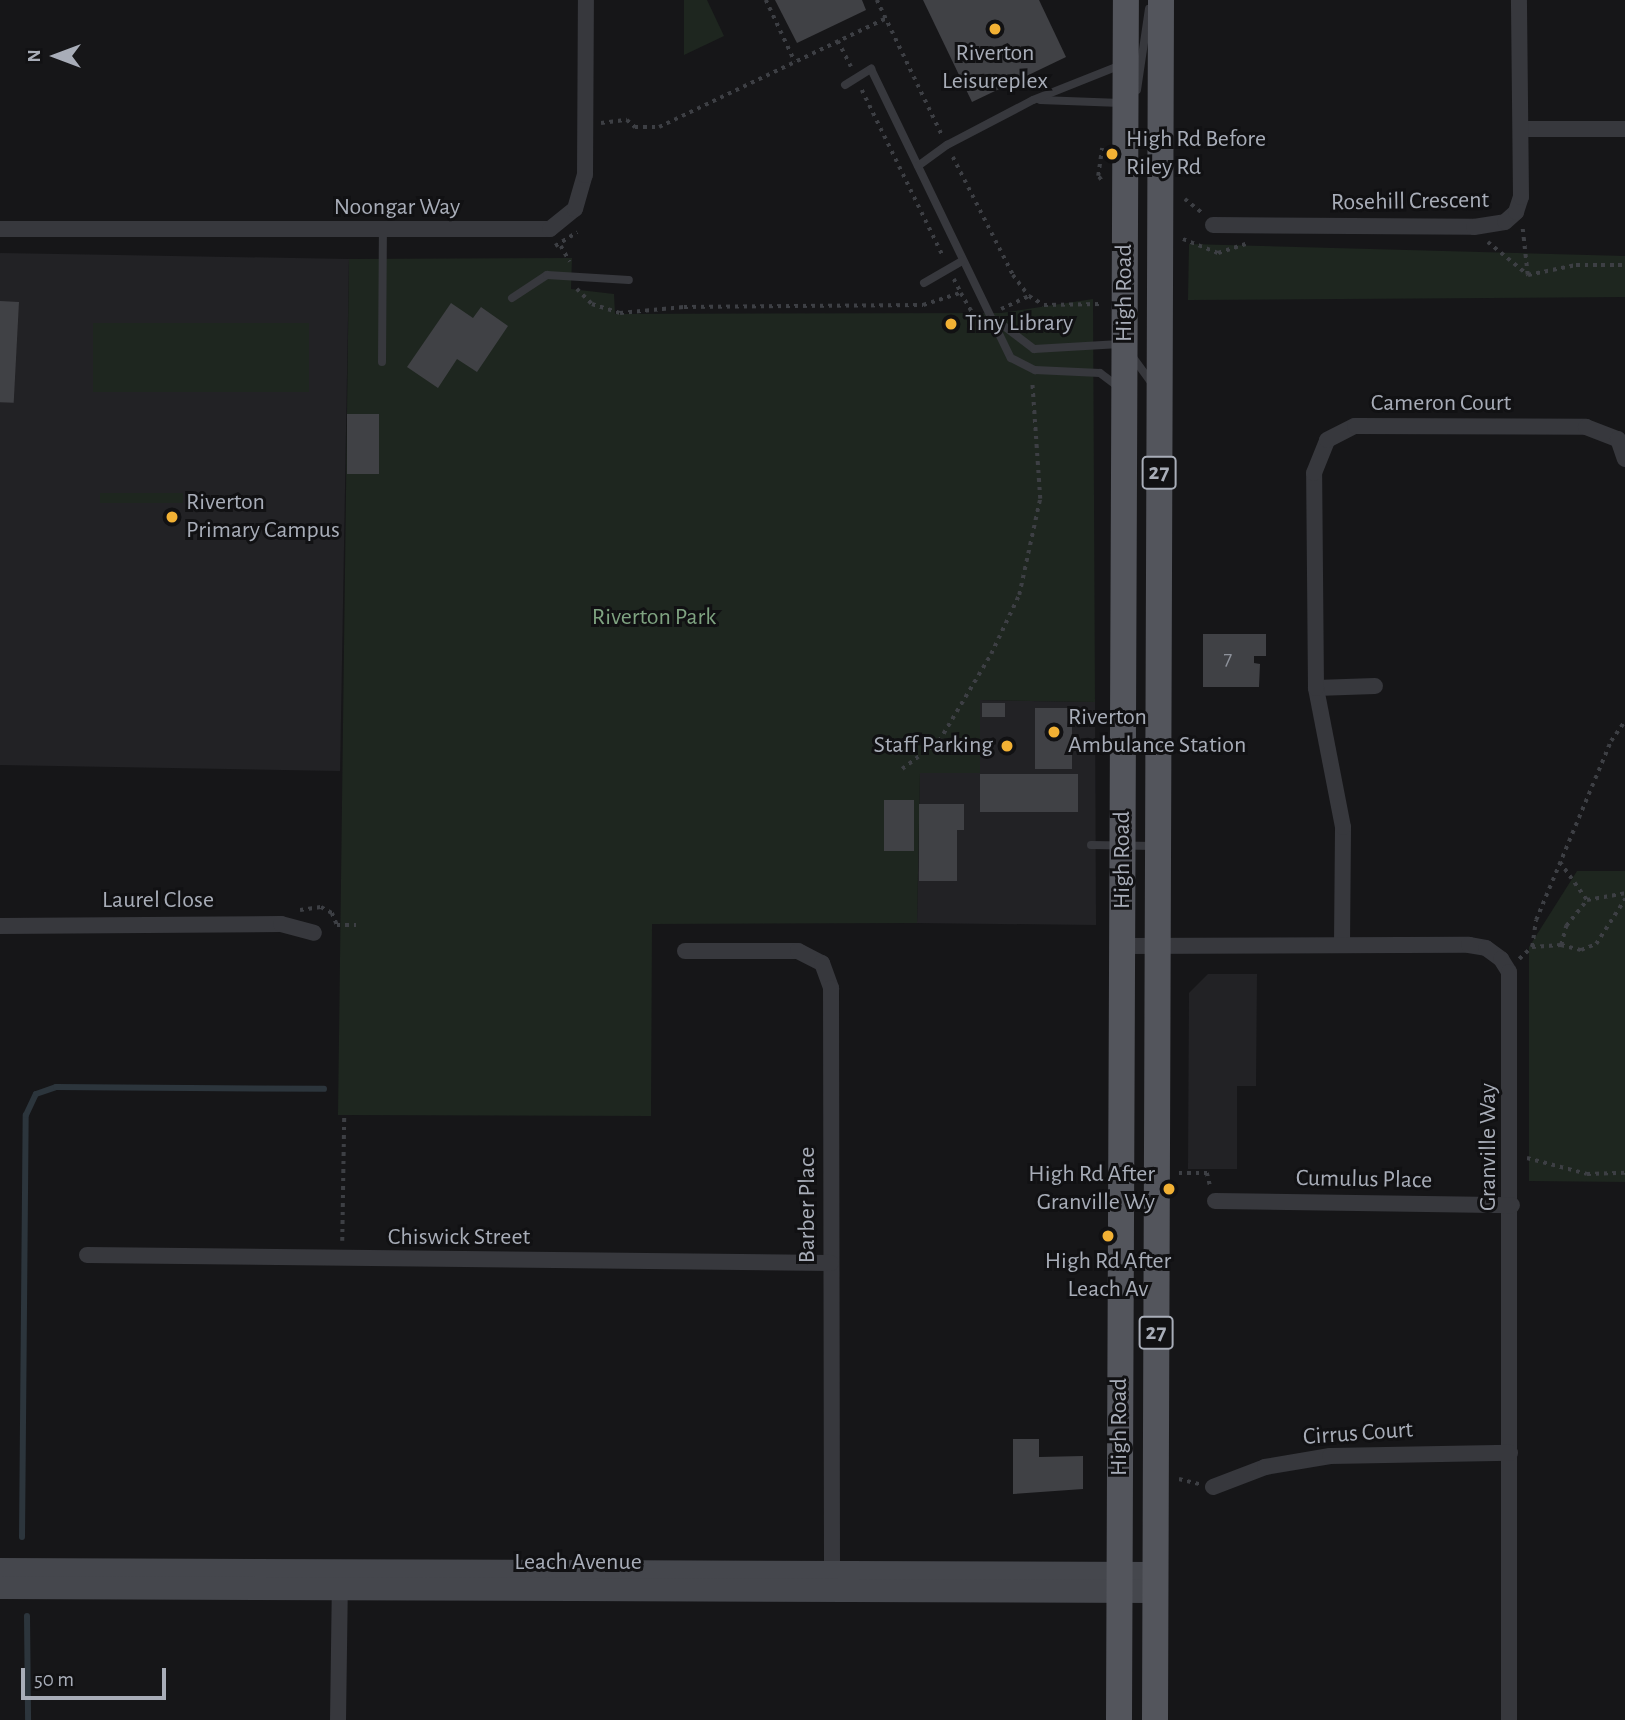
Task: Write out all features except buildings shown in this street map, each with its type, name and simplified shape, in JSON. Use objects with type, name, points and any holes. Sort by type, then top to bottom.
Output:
[{"type":"main road","name":"High Road","points":[[1119,1720],[1126,0]]},
{"type":"main road","name":"High Road","points":[[1155,1720],[1161,0]]},
{"type":"street","name":"Noongar Way","points":[[0,229],[530,232],[551,229],[575,209],[585,175],[586,0]]},
{"type":"street","name":"Rosehill Crescent","points":[[1213,225],[1493,227],[1516,212],[1521,197],[1523,129],[1520,0]]},
{"type":"street","points":[[1523,129],[1625,129]]},
{"type":"street","name":"Cameron Court","points":[[1342,944],[1343,827],[1316,688],[1314,473],[1327,440],[1355,426],[1586,427],[1618,439],[1625,459]]},
{"type":"street","points":[[1316,688],[1375,686]]},
{"type":"street","name":"Laurel Close","points":[[0,926],[281,924],[314,933]]},
{"type":"street","points":[[1122,946],[1469,945],[1486,948],[1501,959]]},
{"type":"street","name":"Barber Place","points":[[685,951],[799,951],[822,962],[831,988],[832,1580]]},
{"type":"street","name":"Granville Way","points":[[1501,959],[1512,984],[1509,1720]]},
{"type":"street","name":"Cumulus Place","points":[[1215,1201],[1512,1205]]},
{"type":"street","name":"Chiswick Street","points":[[88,1255],[342,1260],[831,1263]]},
{"type":"street","name":"Cirrus Court","points":[[1213,1487],[1265,1467],[1330,1456],[1510,1453]]},
{"type":"street","name":"Leach Avenue","points":[[0,1569],[340,1580]]},
{"type":"street","points":[[338,1720],[340,1580]]},
{"type":"street","name":"Leach Avenue","points":[[0,1587],[340,1580],[1155,1582]]},
{"type":"lane","points":[[1033,100],[1125,103],[1135,97],[1151,0]]},
{"type":"lane","points":[[918,166],[947,145],[1033,100],[1126,62]]},
{"type":"lane","points":[[845,85],[871,69],[962,261],[995,317],[1011,358],[1035,370],[1100,373],[1125,391]]},
{"type":"lane","points":[[382,362],[383,231]]},
{"type":"lane","points":[[924,284],[962,261]]},
{"type":"lane","points":[[512,298],[547,275],[629,280]]},
{"type":"lane","points":[[995,317],[1034,349],[1125,343],[1159,392]]},
{"type":"lane","points":[[1091,845],[1158,846]]},
{"type":"path","points":[[766,0],[794,62]]},
{"type":"path","points":[[597,124],[627,120],[635,127],[659,127],[886,18]]},
{"type":"path","points":[[838,41],[976,320],[995,317],[1029,296],[1045,305],[1101,304]]},
{"type":"path","points":[[1184,192],[1185,204],[1192,209]]},
{"type":"path","points":[[1516,212],[1523,220],[1528,275]]},
{"type":"path","points":[[1183,239],[1218,253],[1251,244]]},
{"type":"path","points":[[1481,241],[1497,247],[1514,268],[1528,275],[1576,265],[1625,265]]},
{"type":"path","points":[[561,246],[575,287],[592,304],[620,313],[684,307],[923,305],[961,293]]},
{"type":"path","points":[[902,769],[939,741],[1019,594],[1040,499],[1035,370]]},
{"type":"path","points":[[1501,959],[1518,960],[1532,947],[1536,920],[1611,741],[1625,720]]},
{"type":"path","points":[[1560,862],[1587,900]]},
{"type":"path","points":[[1561,945],[1566,926],[1587,900],[1625,893]]},
{"type":"path","points":[[1532,947],[1561,945],[1581,950],[1596,944],[1625,899]]},
{"type":"path","points":[[314,933],[337,925],[356,925]]},
{"type":"path","points":[[342,1260],[344,1115]]},
{"type":"path","points":[[1527,1158],[1587,1174],[1625,1173]]},
{"type":"path","points":[[1179,1173],[1207,1174],[1215,1201]]},
{"type":"shaded area","name":"Riverton Primary Campus","points":[[0,253],[349,259],[340,771],[0,765]]},
{"type":"shaded area","points":[[980,700],[1095,702],[1096,925],[917,923],[920,773]]},
{"type":"shaded area","points":[[1208,974],[1257,974],[1256,1086],[1237,1086],[1237,1169],[1188,1169],[1189,993]]},
{"type":"green space","points":[[684,0],[707,0],[724,36],[684,55]]},
{"type":"green space","points":[[1189,244],[1625,256],[1625,297],[1188,300]]},
{"type":"green space","name":"Riverton Park","points":[[572,258],[571,289],[614,294],[615,314],[1001,313],[1093,299],[1095,702],[980,700],[980,773],[920,773],[917,923],[652,924],[651,1116],[338,1115],[349,259]]},
{"type":"green space","points":[[93,323],[309,323],[309,392],[93,392]]},
{"type":"green space","points":[[100,493],[183,493],[183,503],[100,503]]},
{"type":"green space","points":[[1577,871],[1625,871],[1625,1182],[1529,1181],[1529,947]]},
{"type":"waterway","points":[[22,1537],[26,1115],[36,1094],[56,1087],[324,1089]]},
{"type":"waterway","points":[[27,1616],[28,1720]]},
{"type":"place","name":"Riverton Leisureplex","points":[[995,29]]},
{"type":"place","name":"High Rd Before Riley Rd","points":[[1112,154]]},
{"type":"place","name":"Tiny Library","points":[[951,324]]},
{"type":"place","name":"Riverton Primary Campus","points":[[172,517]]},
{"type":"place","name":"Riverton Ambulance Station","points":[[1054,732]]},
{"type":"place","name":"Staff Parking","points":[[1007,746]]},
{"type":"place","name":"High Rd After Granville Wy","points":[[1169,1189]]},
{"type":"place","name":"High Rd After Leach Av","points":[[1108,1236]]}]
